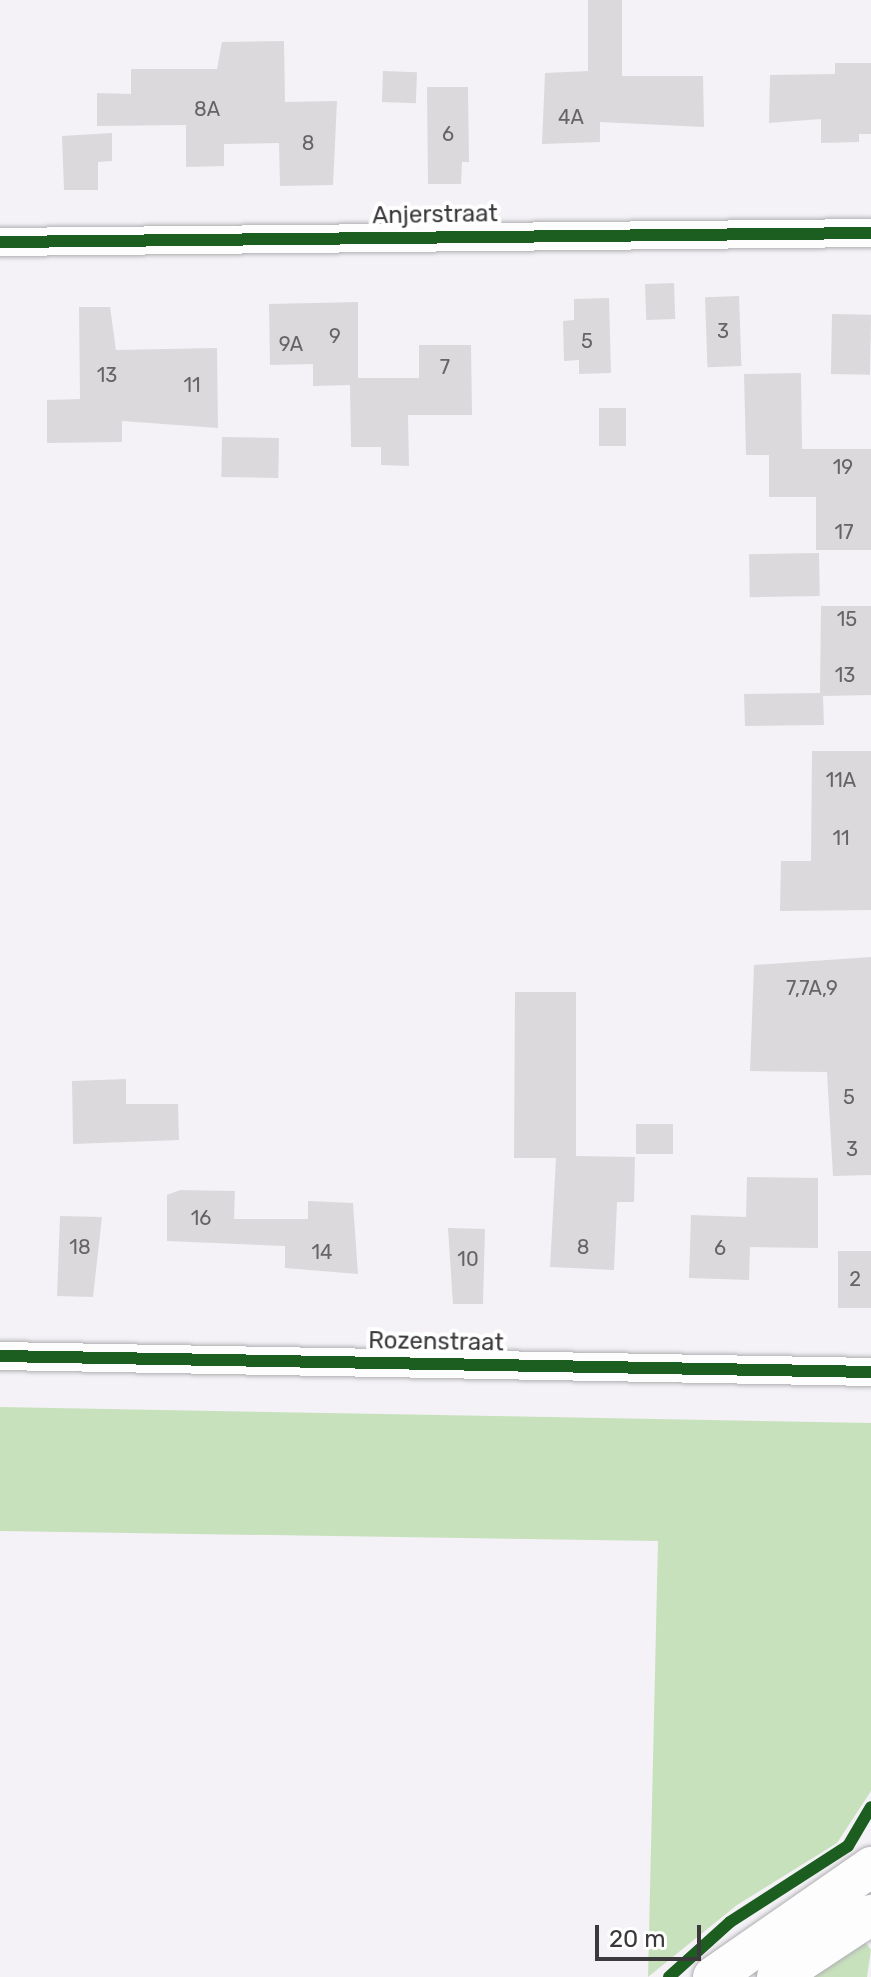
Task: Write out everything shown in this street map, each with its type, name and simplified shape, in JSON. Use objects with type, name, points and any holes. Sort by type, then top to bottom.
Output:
[{"type":"main road","points":[[713,1977],[871,1867]]},
{"type":"main road","points":[[777,1977],[871,1915]]},
{"type":"street","name":"Anjerstraat","points":[[0,242],[871,233]]},
{"type":"street","name":"Rozenstraat","points":[[0,1356],[871,1372]]},
{"type":"green space","points":[[0,1407],[871,1423],[871,1791],[837,1843],[737,1905],[648,1977],[658,1541],[0,1531]]},
{"type":"green space","points":[[859,1933],[871,1950],[867,1977],[796,1977]]},
{"type":"building","points":[[588,0],[622,0],[622,76],[703,76],[704,127],[600,122],[600,142],[542,144],[545,73],[588,71]]},
{"type":"building","points":[[284,41],[285,102],[337,101],[333,185],[280,186],[279,143],[224,144],[224,166],[186,167],[186,125],[97,126],[97,93],[131,94],[131,69],[217,69],[222,42]]},
{"type":"building","points":[[835,63],[871,63],[871,134],[859,134],[859,142],[821,143],[821,119],[769,123],[770,75],[835,74]]},
{"type":"building","points":[[383,71],[417,72],[416,103],[382,102]]},
{"type":"building","points":[[427,87],[468,87],[469,162],[462,162],[461,184],[428,184]]},
{"type":"building","points":[[112,133],[112,161],[98,162],[98,190],[64,190],[62,136]]},
{"type":"building","points":[[674,283],[675,319],[646,320],[645,284]]},
{"type":"building","points":[[739,296],[741,366],[707,367],[705,297]]},
{"type":"building","points":[[609,298],[611,373],[579,374],[579,360],[564,361],[563,321],[574,320],[574,299]]},
{"type":"building","points":[[358,302],[358,378],[419,378],[419,345],[471,345],[472,415],[408,415],[409,466],[381,465],[381,447],[351,447],[350,385],[313,386],[313,364],[270,365],[269,304]]},
{"type":"building","points":[[79,307],[110,307],[116,350],[217,348],[218,428],[122,421],[122,442],[47,443],[47,400],[80,399]]},
{"type":"building","points":[[832,314],[871,315],[870,375],[831,374]]},
{"type":"building","points":[[801,373],[802,449],[871,449],[871,550],[816,550],[816,497],[769,497],[769,455],[746,455],[744,374]]},
{"type":"building","points":[[599,408],[626,408],[626,446],[599,446]]},
{"type":"building","points":[[222,437],[279,438],[278,478],[221,477]]},
{"type":"building","points":[[819,553],[820,596],[750,597],[749,554]]},
{"type":"building","points":[[821,606],[871,606],[871,695],[823,696],[824,725],[745,726],[744,694],[820,693]]},
{"type":"building","points":[[812,751],[871,751],[871,910],[780,911],[781,861],[811,861]]},
{"type":"building","points":[[871,957],[871,1175],[833,1176],[827,1072],[750,1071],[754,965]]},
{"type":"building","points":[[515,992],[576,992],[576,1156],[635,1157],[634,1202],[617,1202],[614,1270],[550,1267],[556,1158],[514,1158]]},
{"type":"building","points":[[126,1079],[126,1104],[178,1104],[179,1140],[73,1144],[72,1081]]},
{"type":"building","points":[[636,1124],[673,1124],[673,1154],[636,1154]]},
{"type":"building","points":[[747,1177],[818,1178],[818,1248],[750,1247],[749,1280],[689,1278],[691,1215],[746,1217]]},
{"type":"building","points":[[180,1190],[235,1191],[234,1219],[308,1219],[308,1201],[353,1203],[358,1274],[285,1268],[285,1246],[167,1241],[167,1195]]},
{"type":"building","points":[[60,1216],[102,1217],[93,1297],[57,1296]]},
{"type":"building","points":[[448,1228],[485,1229],[483,1304],[453,1304]]},
{"type":"building","points":[[838,1251],[871,1251],[871,1308],[838,1308]]},
{"type":"cycle path","points":[[0,242],[871,233]]},
{"type":"cycle path","points":[[0,1356],[871,1372]]},
{"type":"cycle path","points":[[669,1977],[730,1922],[848,1846],[871,1807]]}]
